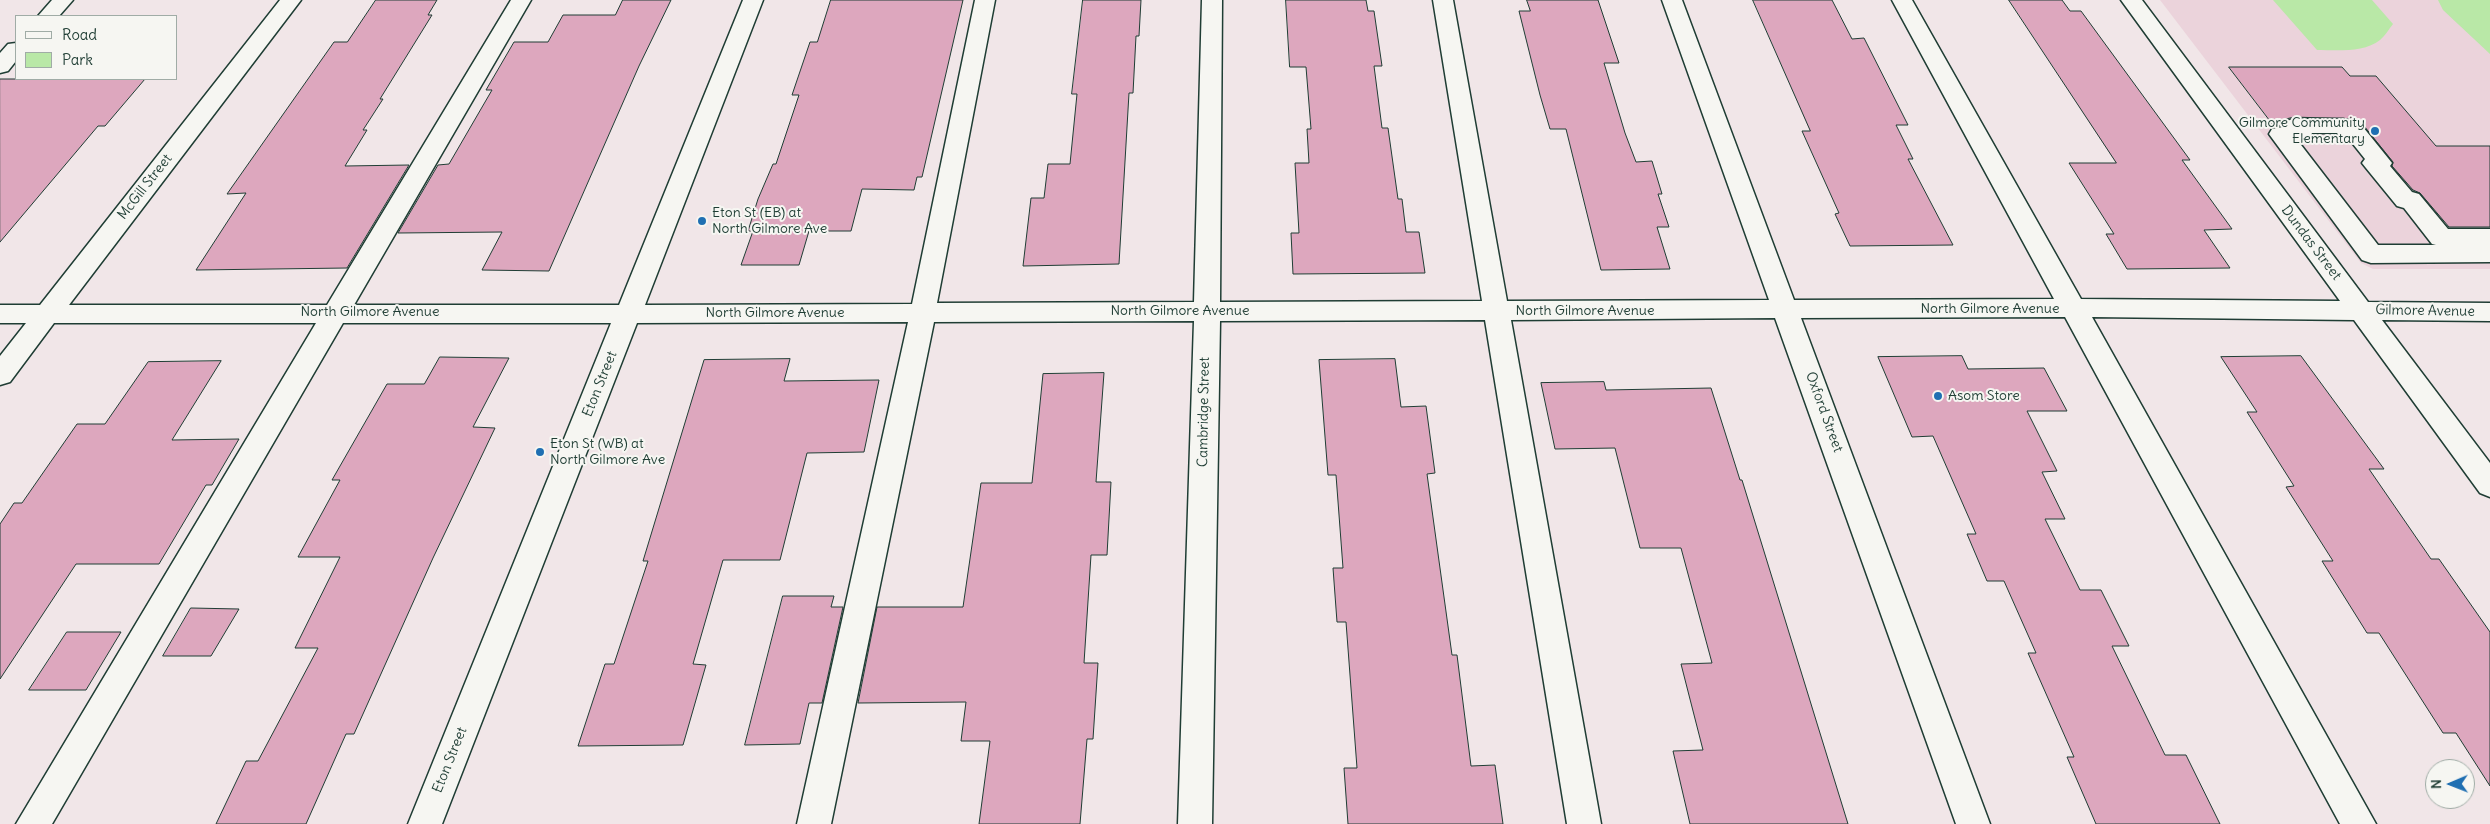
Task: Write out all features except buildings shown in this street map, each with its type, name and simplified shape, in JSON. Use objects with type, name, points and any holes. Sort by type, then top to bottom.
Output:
[{"type":"street","points":[[49,15],[63,0]]},
{"type":"street","name":"McGill Street","points":[[0,375],[291,0]]},
{"type":"street","points":[[33,824],[520,0]]},
{"type":"street","name":"Eton Street","points":[[425,824],[753,0]]},
{"type":"street","points":[[814,824],[923,312],[984,0]]},
{"type":"street","name":"Cambridge Street","points":[[1195,824],[1208,311],[1212,0]]},
{"type":"street","points":[[1443,0],[1584,824]]},
{"type":"street","name":"Oxford Street","points":[[1672,0],[1787,310],[1973,824]]},
{"type":"street","points":[[1902,0],[2359,824]]},
{"type":"street","name":"Dundas Street","points":[[2132,0],[2490,485]]},
{"type":"street","points":[[0,66],[15,50]]},
{"type":"street","points":[[2490,233],[2441,238],[2410,200],[2405,200],[2374,163],[2380,163],[2355,132],[2348,132],[2343,126],[2294,126],[2301,134],[2280,134],[2371,254],[2490,253]]},
{"type":"street","name":"North Gilmore Avenue","points":[[0,314],[336,312],[628,314],[2074,308],[2361,310]]},
{"type":"street","name":"Gilmore Avenue","points":[[2361,310],[2490,312]]},
{"type":"shaded area","name":"Gilmore Community Elementary","points":[[2160,0],[2490,0],[2490,269],[2373,269],[2361,263]]},
{"type":"green space","points":[[2273,0],[2372,0],[2393,24],[2380,40],[2366,47],[2350,50],[2317,50]]},
{"type":"green space","points":[[2438,0],[2490,0],[2490,54],[2443,10]]},
{"type":"place","name":"Gilmore Community Elementary","points":[[2375,131]]},
{"type":"place","name":"Eton St (EB) at North Gilmore Ave","points":[[702,221]]},
{"type":"place","name":"Asom Store","points":[[1938,396]]},
{"type":"place","name":"Eton St (WB) at North Gilmore Ave","points":[[540,452]]}]
